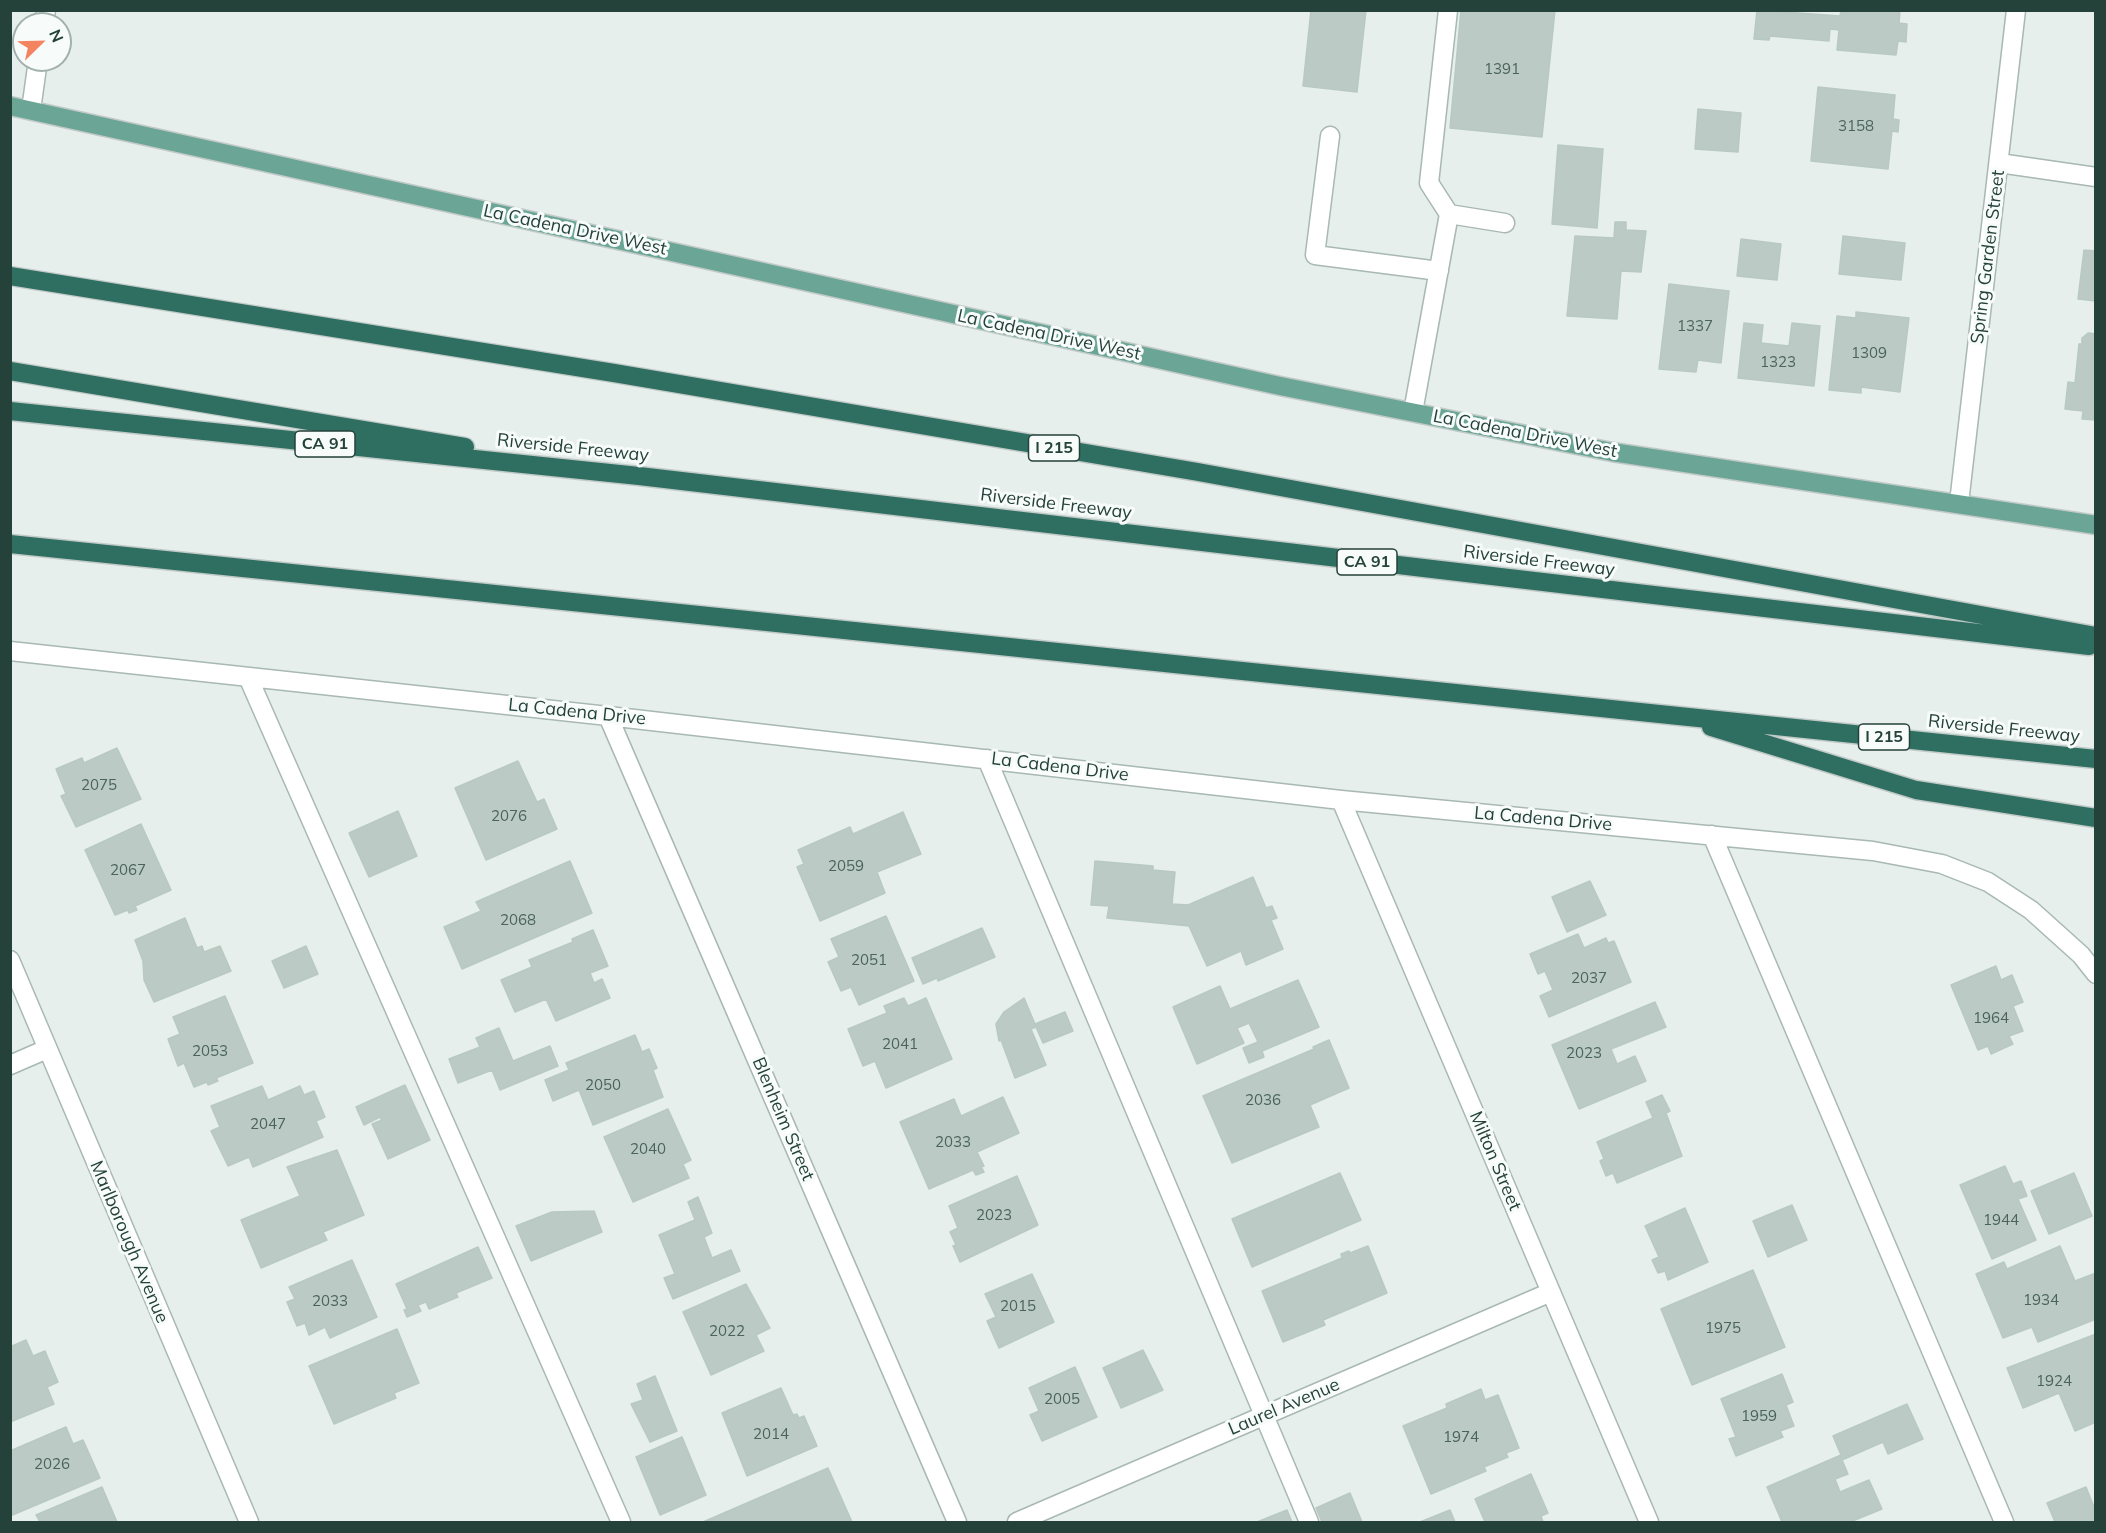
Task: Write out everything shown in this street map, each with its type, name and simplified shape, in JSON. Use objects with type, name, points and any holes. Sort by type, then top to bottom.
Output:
[{"type":"highway","name":"I 215","points":[[10,276],[603,371],[1198,472],[2096,636]]},
{"type":"highway","points":[[10,371],[639,476]]},
{"type":"highway","name":"Riverside Freeway","points":[[10,411],[639,476],[2096,647]]},
{"type":"highway","name":"Riverside Freeway","points":[[10,544],[2096,759]]},
{"type":"highway","points":[[1672,715],[1916,790],[2096,818]]},
{"type":"main road","name":"La Cadena Drive West","points":[[10,106],[1257,381],[1612,452],[2096,525]]},
{"type":"street","points":[[1413,412],[1449,214],[1429,183],[1448,10]]},
{"type":"street","name":"Spring Garden Street","points":[[1959,503],[2016,10]]},
{"type":"street","points":[[31,110],[36,72]]},
{"type":"street","points":[[1330,136],[1315,255],[1439,271]]},
{"type":"street","points":[[1999,163],[2096,177]]},
{"type":"street","points":[[1449,214],[1505,223]]},
{"type":"street","name":"La Cadena Drive","points":[[10,651],[608,716],[1341,800],[1874,851],[1942,864],[1988,882],[2031,910],[2081,955],[2096,974]]},
{"type":"street","points":[[248,677],[621,1522]]},
{"type":"street","name":"Blenheim Street","points":[[608,716],[957,1522]]},
{"type":"street","points":[[987,759],[1308,1522]]},
{"type":"street","name":"Milton Street","points":[[1341,800],[1649,1522]]},
{"type":"street","points":[[1712,835],[2004,1522]]},
{"type":"street","name":"Marlborough Avenue","points":[[10,960],[249,1522]]},
{"type":"street","points":[[10,1065],[47,1049]]},
{"type":"street","name":"Laurel Avenue","points":[[1017,1522],[1551,1292]]},
{"type":"building","points":[[1311,10],[1366,10],[1357,92],[1303,86]]},
{"type":"building","points":[[1461,10],[1555,10],[1542,137],[1450,128]]},
{"type":"building","points":[[1757,10],[1840,16],[1841,10],[1900,10],[1899,23],[1907,24],[1906,42],[1898,41],[1896,55],[1837,50],[1839,30],[1830,29],[1829,41],[1770,36],[1769,40],[1754,39]]},
{"type":"building","points":[[1818,87],[1895,95],[1893,119],[1899,120],[1898,132],[1892,131],[1888,169],[1811,161]]},
{"type":"building","points":[[1698,109],[1741,113],[1738,152],[1695,149]]},
{"type":"building","points":[[1558,145],[1603,149],[1597,228],[1552,224]]},
{"type":"building","points":[[1615,222],[1626,222],[1626,230],[1646,231],[1641,272],[1621,271],[1617,319],[1567,316],[1575,236],[1614,238]]},
{"type":"building","points":[[1843,236],[1905,243],[1901,280],[1839,274]]},
{"type":"building","points":[[1741,239],[1781,244],[1777,280],[1737,276]]},
{"type":"building","points":[[2084,250],[2096,251],[2096,301],[2078,299]]},
{"type":"building","points":[[1669,284],[1729,291],[1721,363],[1698,360],[1696,372],[1659,369]]},
{"type":"building","points":[[1856,312],[1909,318],[1900,392],[1861,387],[1861,393],[1829,390],[1837,316],[1856,318]]},
{"type":"building","points":[[1744,323],[1763,325],[1761,343],[1789,346],[1792,323],[1820,326],[1814,386],[1738,378]]},
{"type":"building","points":[[2088,333],[2096,334],[2096,420],[2082,419],[2083,411],[2065,409],[2068,382],[2075,383],[2079,344],[2082,344],[2082,338]]},
{"type":"building","points":[[117,748],[141,799],[76,827],[61,796],[66,794],[56,769],[82,758],[84,763]]},
{"type":"building","points":[[518,761],[537,802],[544,799],[557,829],[486,860],[455,788]]},
{"type":"building","points":[[398,811],[417,856],[369,877],[349,833]]},
{"type":"building","points":[[903,812],[921,854],[877,872],[885,893],[820,921],[797,867],[804,864],[798,850],[850,827],[853,834]]},
{"type":"building","points":[[141,824],[171,890],[135,906],[137,910],[129,913],[128,910],[115,915],[85,850]]},
{"type":"building","points":[[570,861],[592,913],[462,969],[444,927],[481,911],[476,902]]},
{"type":"building","points":[[1095,861],[1153,866],[1153,870],[1175,872],[1172,904],[1188,905],[1253,877],[1266,908],[1272,906],[1277,918],[1271,920],[1283,949],[1246,965],[1241,951],[1207,966],[1189,926],[1107,918],[1109,906],[1091,905]]},
{"type":"building","points":[[1590,881],[1606,915],[1567,932],[1552,897]]},
{"type":"building","points":[[886,916],[914,981],[859,1005],[851,987],[841,991],[828,962],[839,957],[831,939]]},
{"type":"building","points":[[185,918],[197,948],[202,946],[204,952],[220,946],[231,971],[154,1002],[144,980],[143,961],[135,940]]},
{"type":"building","points":[[982,928],[995,957],[938,981],[937,978],[923,984],[912,958]]},
{"type":"building","points":[[593,930],[608,966],[590,973],[594,983],[602,979],[610,998],[556,1021],[546,999],[515,1012],[501,980],[532,967],[529,960],[573,942],[572,939]]},
{"type":"building","points":[[1578,934],[1584,948],[1606,938],[1608,943],[1614,941],[1631,982],[1549,1017],[1540,996],[1553,990],[1545,971],[1538,974],[1530,954]]},
{"type":"building","points":[[306,946],[318,974],[284,988],[272,961]]},
{"type":"building","points":[[1996,966],[2001,980],[2012,975],[2023,1002],[2013,1006],[2023,1031],[2009,1036],[2013,1044],[1991,1054],[1988,1046],[1978,1050],[1951,985]]},
{"type":"building","points":[[1298,980],[1319,1027],[1262,1051],[1264,1057],[1249,1063],[1243,1048],[1258,1042],[1249,1023],[1237,1028],[1244,1043],[1197,1064],[1173,1007],[1220,986],[1230,1009]]},
{"type":"building","points":[[225,996],[253,1063],[216,1078],[218,1081],[194,1087],[184,1063],[178,1066],[168,1039],[180,1034],[173,1017]]},
{"type":"building","points":[[904,998],[908,1006],[926,998],[952,1059],[886,1088],[875,1061],[863,1066],[848,1029],[887,1013],[884,1006]]},
{"type":"building","points":[[1024,998],[1035,1024],[1065,1012],[1073,1031],[1043,1043],[1036,1027],[1031,1029],[1046,1065],[1015,1078],[1001,1040],[999,1041],[996,1024],[1004,1012]]},
{"type":"building","points":[[1655,1002],[1666,1027],[1611,1049],[1617,1064],[1635,1056],[1646,1081],[1579,1109],[1552,1045]]},
{"type":"building","points":[[499,1028],[513,1061],[550,1046],[558,1066],[500,1090],[492,1070],[458,1083],[449,1059],[480,1047],[476,1038]]},
{"type":"building","points":[[635,1035],[642,1052],[649,1049],[657,1068],[653,1070],[663,1097],[593,1125],[579,1090],[553,1101],[545,1080],[569,1070],[566,1063]]},
{"type":"building","points":[[1329,1040],[1349,1088],[1310,1105],[1319,1127],[1232,1163],[1203,1096],[1314,1049],[1313,1047]]},
{"type":"building","points":[[405,1085],[430,1140],[388,1159],[372,1124],[382,1120],[380,1117],[364,1125],[356,1107]]},
{"type":"building","points":[[262,1086],[268,1100],[300,1086],[304,1095],[314,1091],[325,1117],[316,1121],[323,1137],[253,1167],[249,1157],[228,1166],[211,1131],[220,1127],[211,1106]]},
{"type":"building","points":[[1662,1095],[1670,1111],[1666,1113],[1682,1156],[1617,1183],[1613,1173],[1606,1176],[1600,1161],[1604,1159],[1597,1142],[1653,1118],[1646,1102]]},
{"type":"building","points":[[1003,1097],[1019,1133],[977,1152],[984,1166],[981,1167],[984,1172],[976,1175],[973,1170],[929,1189],[900,1122],[954,1099],[961,1116]]},
{"type":"building","points":[[668,1109],[691,1160],[683,1164],[689,1178],[633,1202],[604,1137]]},
{"type":"building","points":[[337,1150],[364,1215],[323,1232],[327,1240],[261,1268],[241,1220],[300,1196],[287,1167]]},
{"type":"building","points":[[2005,1166],[2013,1184],[2021,1181],[2027,1196],[2018,1199],[2036,1240],[1992,1259],[1960,1185]]},
{"type":"building","points":[[1340,1173],[1361,1220],[1252,1267],[1232,1219]]},
{"type":"building","points":[[2074,1173],[2092,1216],[2049,1234],[2031,1191]]},
{"type":"building","points":[[1017,1176],[1038,1225],[960,1262],[950,1232],[958,1228],[949,1206]]},
{"type":"building","points":[[698,1197],[712,1233],[704,1237],[712,1258],[731,1250],[740,1271],[673,1299],[664,1278],[675,1274],[659,1235],[695,1220],[688,1202]]},
{"type":"building","points":[[1792,1205],[1807,1240],[1768,1257],[1753,1221]]},
{"type":"building","points":[[1685,1208],[1708,1262],[1668,1280],[1665,1271],[1658,1273],[1652,1260],[1659,1257],[1645,1226]]},
{"type":"building","points":[[594,1211],[602,1232],[531,1261],[516,1226],[552,1212]]},
{"type":"building","points":[[1368,1246],[1387,1293],[1323,1320],[1325,1325],[1283,1342],[1262,1291],[1342,1258],[1341,1254]]},
{"type":"building","points":[[2060,1246],[2075,1281],[2096,1273],[2096,1319],[2038,1342],[2032,1327],[2003,1338],[1976,1274],[2004,1262],[2007,1269]]},
{"type":"building","points":[[478,1247],[492,1278],[456,1293],[458,1297],[429,1309],[426,1302],[418,1305],[421,1311],[407,1317],[404,1310],[407,1309],[396,1284]]},
{"type":"building","points":[[352,1260],[377,1317],[330,1338],[325,1327],[309,1335],[305,1323],[297,1326],[287,1302],[295,1299],[289,1287]]},
{"type":"building","points":[[1753,1270],[1785,1347],[1692,1385],[1661,1309]]},
{"type":"building","points":[[1032,1274],[1054,1322],[999,1348],[987,1321],[996,1317],[985,1294]]},
{"type":"building","points":[[746,1284],[770,1328],[756,1335],[764,1351],[711,1375],[683,1312]]},
{"type":"building","points":[[397,1329],[419,1383],[394,1393],[396,1398],[334,1424],[309,1366]]},
{"type":"building","points":[[2096,1334],[2096,1422],[2075,1431],[2059,1393],[2023,1408],[2007,1368]]},
{"type":"building","points":[[26,1340],[33,1356],[45,1351],[58,1382],[47,1387],[54,1404],[10,1422],[10,1347]]},
{"type":"building","points":[[1143,1350],[1163,1390],[1121,1408],[1103,1368]]},
{"type":"building","points":[[1075,1367],[1097,1417],[1042,1441],[1030,1415],[1039,1411],[1029,1388]]},
{"type":"building","points":[[1782,1374],[1793,1402],[1786,1405],[1794,1426],[1780,1431],[1783,1437],[1736,1456],[1729,1439],[1736,1437],[1721,1399]]},
{"type":"building","points":[[655,1376],[677,1431],[650,1442],[631,1404],[643,1400],[637,1384]]},
{"type":"building","points":[[781,1388],[793,1415],[797,1414],[799,1418],[804,1416],[817,1446],[747,1476],[722,1413]]},
{"type":"building","points":[[1481,1389],[1485,1400],[1498,1395],[1519,1448],[1506,1453],[1508,1457],[1484,1467],[1486,1471],[1431,1494],[1403,1426],[1447,1408],[1446,1404]]},
{"type":"building","points":[[1907,1404],[1923,1439],[1888,1454],[1883,1442],[1842,1460],[1848,1474],[1835,1479],[1840,1492],[1869,1480],[1882,1509],[1850,1522],[1782,1522],[1767,1487],[1841,1455],[1833,1436]]},
{"type":"building","points":[[66,1427],[73,1444],[83,1440],[100,1478],[10,1516],[10,1451]]},
{"type":"building","points":[[682,1437],[706,1495],[660,1515],[636,1457]]},
{"type":"building","points":[[828,1468],[852,1522],[703,1522]]},
{"type":"building","points":[[1531,1474],[1548,1513],[1541,1516],[1543,1522],[1485,1522],[1475,1499]]},
{"type":"building","points":[[102,1487],[117,1522],[40,1522],[36,1515]]},
{"type":"building","points":[[2086,1487],[2096,1512],[2096,1522],[2055,1522],[2047,1503]]},
{"type":"building","points":[[1350,1493],[1362,1522],[1322,1522],[1316,1508]]},
{"type":"building","points":[[1287,1510],[1292,1522],[1257,1522]]},
{"type":"building","points":[[1450,1510],[1455,1522],[1420,1522]]}]
